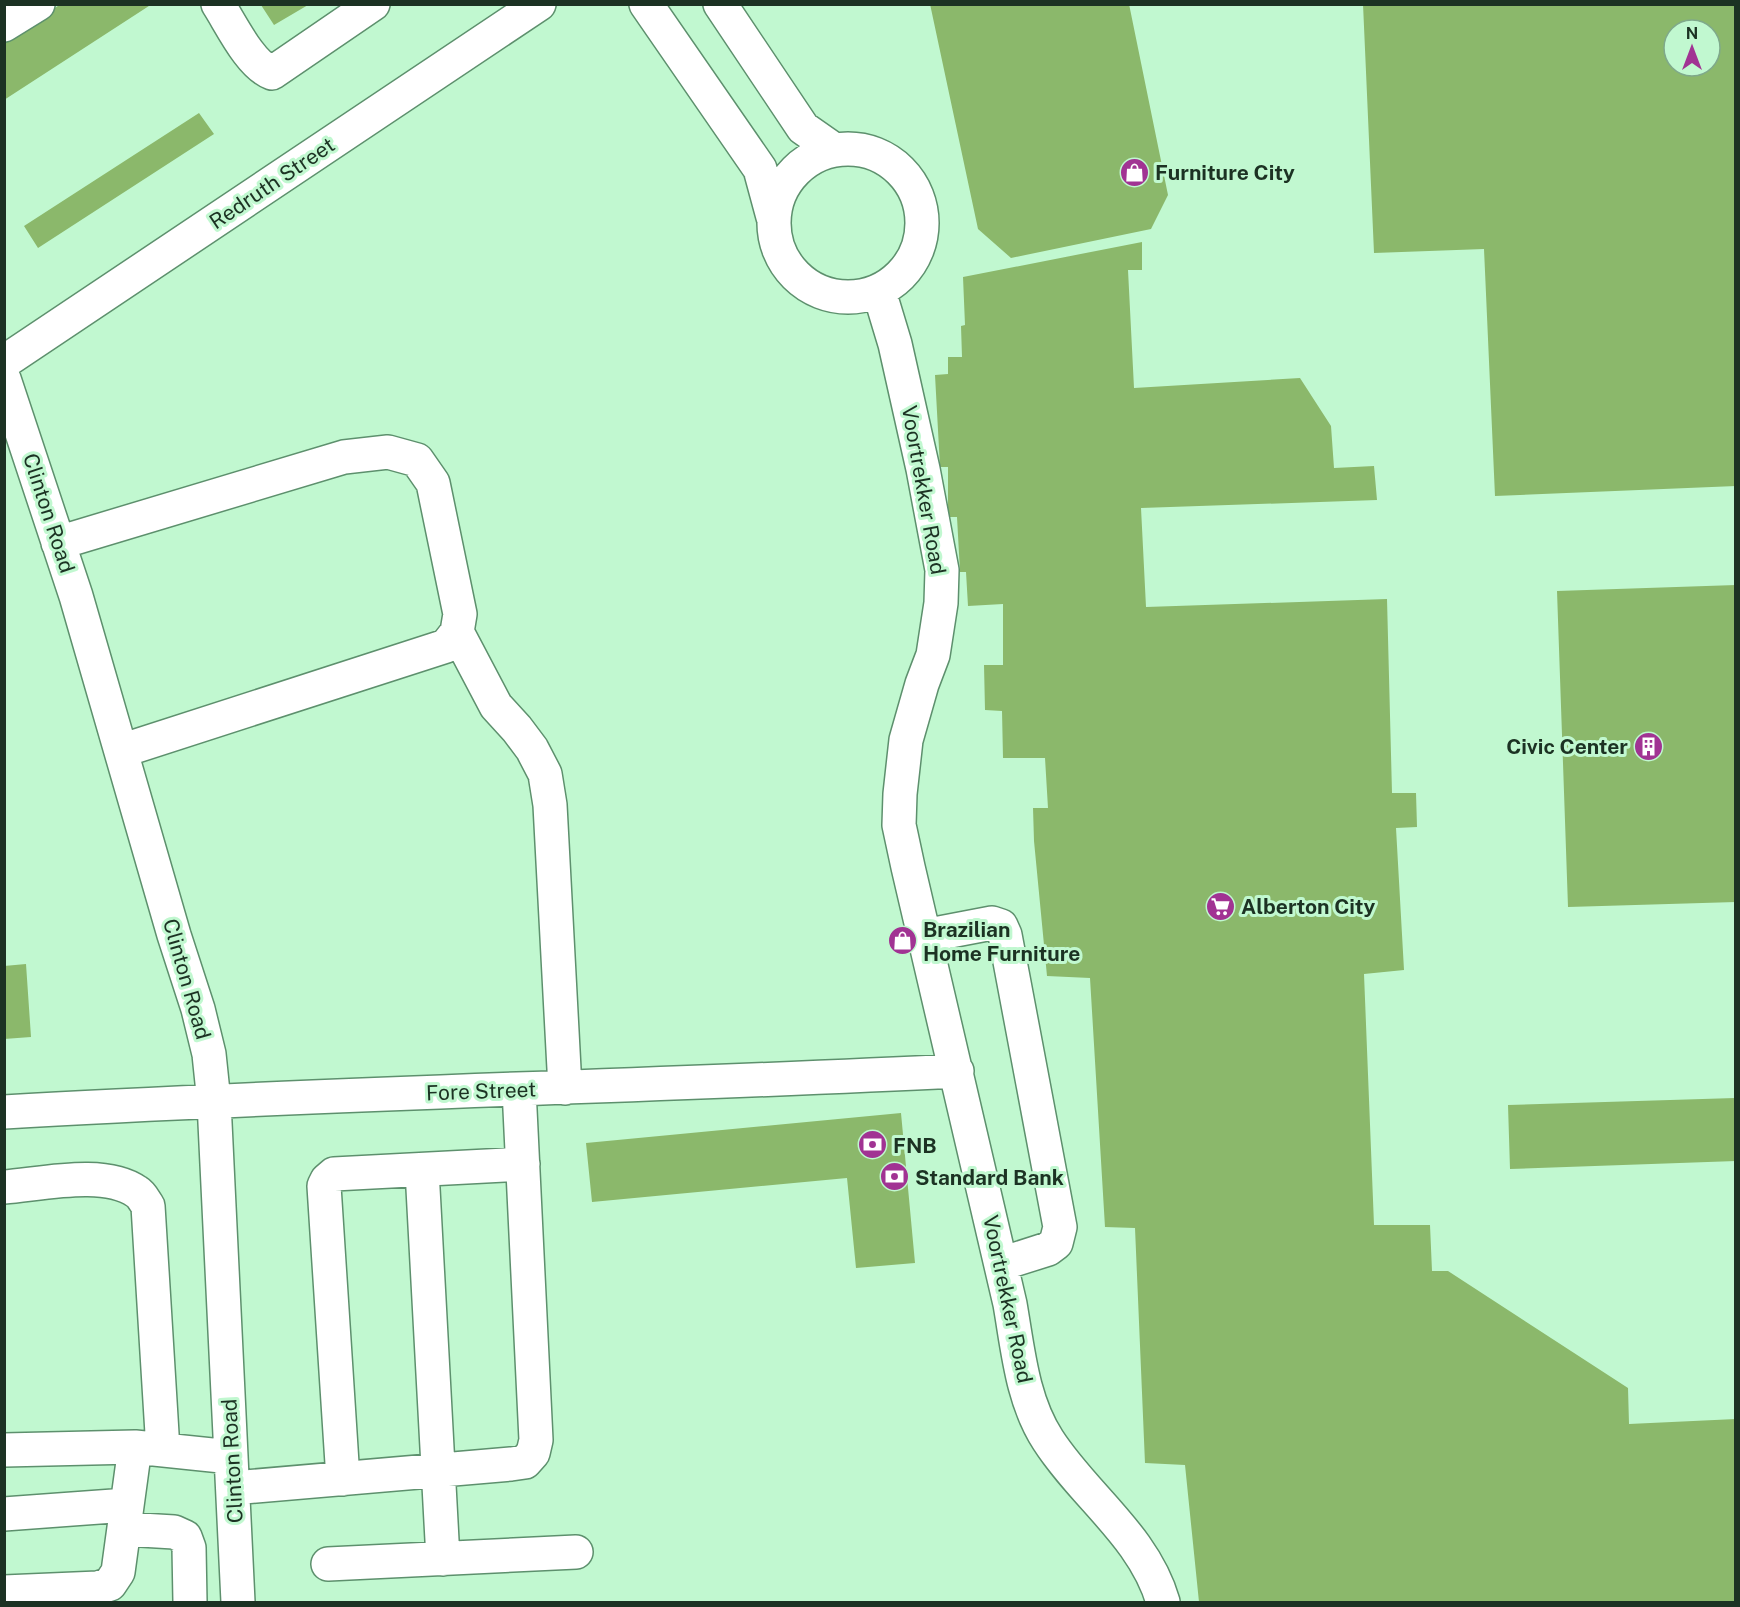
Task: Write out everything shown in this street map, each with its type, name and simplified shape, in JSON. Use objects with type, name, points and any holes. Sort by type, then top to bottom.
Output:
[{"type":"street","points":[[4,25],[38,4]]},
{"type":"street","points":[[218,4],[252,58],[264,70],[272,73],[373,4]]},
{"type":"street","name":"Redruth Street","points":[[4,362],[539,4]]},
{"type":"street","points":[[646,4],[760,169],[773,217],[777,248],[793,274],[818,291],[848,298],[879,291],[904,273],[920,246],[923,216],[914,186],[893,162],[864,150],[833,149],[804,162],[789,178],[782,186],[773,217]]},
{"type":"street","points":[[720,4],[803,128],[833,149]]},
{"type":"street","name":"Voortrekker Road","points":[[879,291],[895,344],[923,469],[942,570],[941,603],[933,655],[906,740],[899,825],[1001,1264],[1031,1408],[1057,1453],[1136,1547],[1155,1600]]},
{"type":"street","name":"Clinton Road","points":[[4,379],[76,596],[198,1009],[209,1054],[214,1102],[238,1602]]},
{"type":"street","points":[[58,543],[344,457],[388,452],[417,460],[433,483],[460,614],[457,632],[446,646],[121,751]]},
{"type":"street","points":[[457,632],[496,706],[518,729],[545,774],[550,804],[565,1088]]},
{"type":"street","points":[[924,936],[992,923],[1001,926],[1005,935],[1060,1227],[1056,1243],[1048,1249],[1001,1264]]},
{"type":"street","name":"Fore Street","points":[[4,1112],[354,1094],[730,1082],[957,1071]]},
{"type":"street","points":[[4,1450],[149,1449],[232,1473],[343,1479],[439,1472],[525,1462],[533,1453],[536,1440],[519,1089]]},
{"type":"street","points":[[343,1479],[324,1186],[327,1180],[334,1174],[523,1164]]},
{"type":"street","points":[[422,1170],[443,1559]]},
{"type":"street","points":[[4,1187],[94,1179],[121,1184],[139,1193],[148,1206],[149,1449],[126,1517],[118,1572],[110,1584],[98,1588],[4,1592]]},
{"type":"street","points":[[4,1514],[126,1517],[185,1537],[189,1548],[190,1602]]},
{"type":"street","points":[[328,1564],[576,1552]]},
{"type":"building","points":[[61,4],[152,4],[4,100],[4,41]]},
{"type":"building","points":[[930,4],[1129,4],[1168,195],[1151,229],[1011,258],[978,229]]},
{"type":"building","points":[[1363,4],[1736,4],[1736,486],[1495,496],[1484,249],[1374,253]]},
{"type":"building","points":[[261,5],[308,5],[274,25]]},
{"type":"building","points":[[199,113],[214,134],[38,248],[24,226]]},
{"type":"building","name":"Alberton City","points":[[1142,242],[1142,270],[1128,270],[1134,388],[1300,378],[1331,426],[1334,468],[1374,466],[1377,500],[1141,508],[1146,607],[1387,599],[1392,793],[1416,793],[1417,827],[1396,828],[1404,970],[1364,974],[1374,1225],[1430,1225],[1432,1271],[1448,1271],[1628,1388],[1629,1424],[1736,1419],[1736,1602],[1199,1602],[1185,1465],[1145,1463],[1135,1228],[1105,1227],[1090,978],[1047,976],[1033,808],[1048,808],[1045,758],[1003,758],[1002,711],[985,710],[984,665],[1003,665],[1003,604],[968,606],[966,572],[960,572],[957,517],[948,517],[948,467],[940,467],[935,375],[948,374],[948,357],[962,357],[961,326],[965,325],[963,277]]},
{"type":"building","name":"Civic Center","points":[[1736,585],[1736,902],[1568,907],[1557,591]]},
{"type":"building","points":[[26,964],[31,1037],[4,1039],[4,966]]},
{"type":"building","points":[[1735,1098],[1736,1161],[1510,1169],[1508,1105]]},
{"type":"building","points":[[901,1113],[915,1263],[856,1268],[847,1178],[592,1202],[586,1143]]},
{"type":"place","name":"Furniture City","points":[[1134,172]]},
{"type":"place","name":"Civic Center","points":[[1649,746]]},
{"type":"place","name":"Alberton City","points":[[1220,906]]},
{"type":"place","name":"Brazilian Home Furniture","points":[[902,941]]},
{"type":"place","name":"FNB","points":[[872,1145]]},
{"type":"place","name":"Standard Bank","points":[[894,1177]]}]
